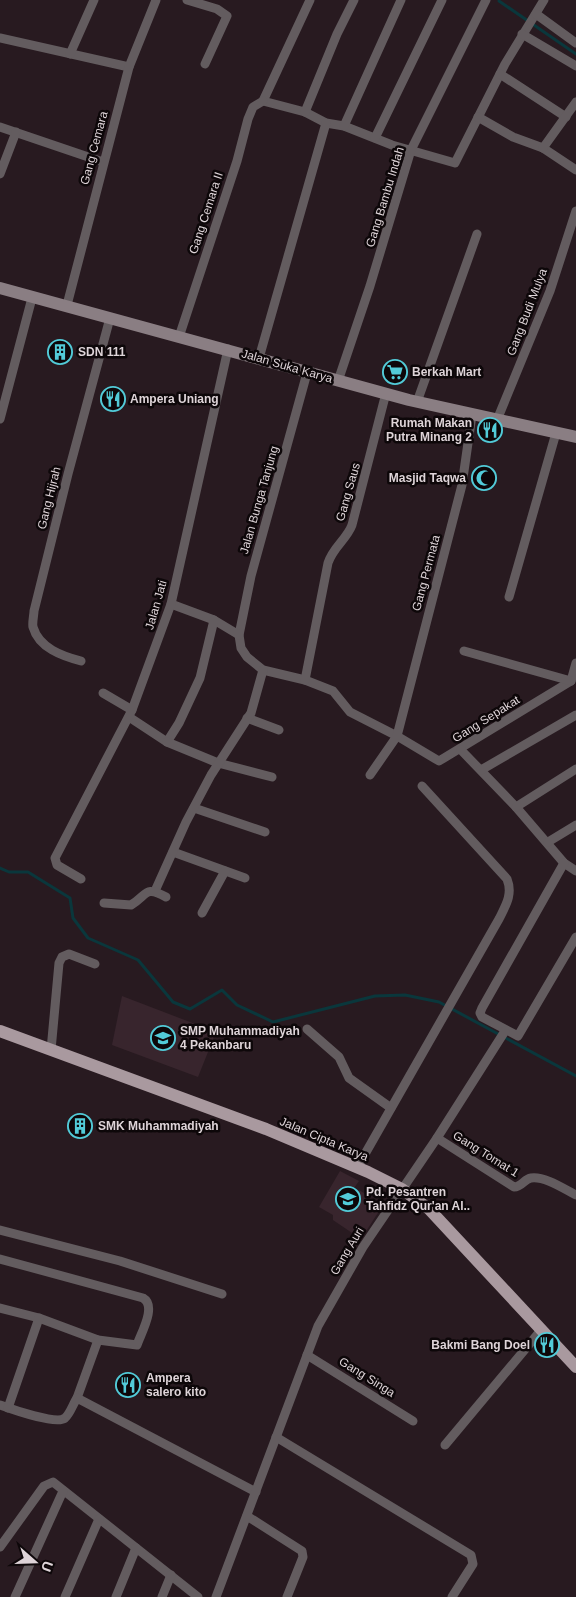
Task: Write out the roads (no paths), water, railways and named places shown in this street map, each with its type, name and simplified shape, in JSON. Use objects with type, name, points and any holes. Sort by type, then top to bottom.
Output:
[{"type":"main road","name":"Jalan Suka Karya","points":[[0,288],[417,402],[576,437]]},
{"type":"main road","name":"Jalan Cipta Karya","points":[[0,1031],[209,1107],[357,1168],[402,1189],[429,1209],[576,1367]]},
{"type":"street","points":[[70,54],[94,0]]},
{"type":"street","name":"Gang Cemara","points":[[67,305],[102,162],[129,67],[156,0]]},
{"type":"street","points":[[187,0],[217,10],[227,16],[205,64]]},
{"type":"street","name":"Gang Cemara II","points":[[179,338],[253,106],[262,101],[310,0]]},
{"type":"street","points":[[305,112],[337,34],[354,0]]},
{"type":"street","points":[[344,126],[401,0]]},
{"type":"street","points":[[375,138],[442,0]]},
{"type":"street","name":"Gang Bambu Indah","points":[[338,381],[370,286],[411,150],[486,0]]},
{"type":"street","points":[[262,101],[305,112],[326,122],[344,126],[375,138],[455,163],[500,74],[544,0]]},
{"type":"street","points":[[534,17],[576,43]]},
{"type":"street","points":[[524,31],[576,66]]},
{"type":"street","points":[[0,38],[129,67]]},
{"type":"street","points":[[500,74],[566,117]]},
{"type":"street","points":[[543,148],[576,102]]},
{"type":"street","points":[[478,116],[513,137],[543,148],[576,170]]},
{"type":"street","points":[[258,358],[326,122]]},
{"type":"street","points":[[0,127],[102,162]]},
{"type":"street","points":[[0,174],[16,132]]},
{"type":"street","name":"Gang Budi Mulya","points":[[497,420],[573,236],[576,211]]},
{"type":"street","points":[[417,402],[477,234]]},
{"type":"street","points":[[0,419],[32,298]]},
{"type":"street","name":"Gang Hijrah","points":[[80,661],[56,654],[44,644],[33,627],[34,611],[110,318]]},
{"type":"street","name":"Jalan Jati","points":[[82,879],[57,865],[55,858],[131,713],[171,604],[228,349]]},
{"type":"street","name":"Jalan Bunga Tanjung","points":[[239,635],[251,576],[307,373]]},
{"type":"street","name":"Gang Saus","points":[[305,680],[328,563],[333,551],[348,534],[352,525],[386,393]]},
{"type":"street","name":"Gang Permata","points":[[370,775],[396,736],[462,486],[472,415]]},
{"type":"street","points":[[509,597],[556,433]]},
{"type":"street","points":[[171,604],[214,620],[239,635],[244,653],[263,670],[305,680],[333,691],[350,712],[396,736]]},
{"type":"street","points":[[167,742],[179,723],[200,678],[214,620]]},
{"type":"street","points":[[464,652],[571,681],[576,663]]},
{"type":"street","points":[[155,891],[194,808],[218,763],[251,713],[263,670]]},
{"type":"street","name":"Gang Sepakat","points":[[396,736],[439,761],[461,750],[571,681]]},
{"type":"street","points":[[103,693],[167,742],[218,763],[272,777]]},
{"type":"street","points":[[481,770],[576,715]]},
{"type":"street","points":[[247,718],[278,730]]},
{"type":"street","points":[[461,750],[548,842],[564,863],[576,871]]},
{"type":"street","points":[[516,807],[576,768]]},
{"type":"street","points":[[357,1168],[510,897],[507,879],[422,786]]},
{"type":"street","points":[[194,808],[265,832]]},
{"type":"street","points":[[548,842],[576,825]]},
{"type":"street","points":[[173,852],[245,878]]},
{"type":"street","points":[[564,863],[480,1013],[482,1017],[503,1034],[514,1036],[520,1034],[576,937]]},
{"type":"street","points":[[202,913],[225,871]]},
{"type":"street","points":[[104,903],[131,905],[143,894],[155,891],[166,897]]},
{"type":"street","points":[[51,1050],[59,963],[62,957],[68,954],[95,964]]},
{"type":"street","points":[[307,1029],[339,1056],[348,1078],[391,1108]]},
{"type":"street","name":"Gang Auri","points":[[217,1597],[318,1326],[363,1247],[437,1138],[503,1034]]},
{"type":"street","name":"Gang Tomat 1","points":[[437,1138],[514,1187],[519,1187],[528,1178],[542,1179],[576,1195]]},
{"type":"street","points":[[0,1230],[120,1261],[222,1294]]},
{"type":"street","points":[[0,1259],[148,1300],[150,1308],[137,1345],[98,1340],[39,1318],[0,1308]]},
{"type":"street","points":[[39,1318],[4,1406],[52,1420],[66,1418],[77,1398],[98,1340]]},
{"type":"street","points":[[445,1445],[542,1329]]},
{"type":"street","name":"Gang Singa","points":[[307,1355],[413,1421]]},
{"type":"street","points":[[77,1398],[256,1492]]},
{"type":"street","points":[[276,1437],[472,1554],[473,1564],[452,1597]]},
{"type":"street","points":[[0,1547],[44,1486],[53,1482],[198,1597]]},
{"type":"street","points":[[15,1597],[63,1491]]},
{"type":"street","points":[[246,1516],[302,1551],[303,1557],[286,1597]]},
{"type":"street","points":[[65,1597],[99,1519]]},
{"type":"street","points":[[116,1597],[136,1548]]},
{"type":"street","points":[[162,1597],[171,1575]]},
{"type":"waterway","points":[[499,1],[576,54]]},
{"type":"waterway","points":[[0,868],[9,872],[28,872],[70,898],[73,918],[88,938],[138,960],[173,1002],[190,1009],[222,990],[237,1005],[273,1022],[375,996],[405,995],[439,1002],[576,1076]]},
{"type":"place","name":"SDN 111","points":[[60,352]]},
{"type":"place","name":"Berkah Mart","points":[[395,372]]},
{"type":"place","name":"Ampera Uniang","points":[[113,399]]},
{"type":"place","name":"Rumah Makan Putra Minang 2","points":[[490,430]]},
{"type":"place","name":"Masjid Taqwa","points":[[484,478]]},
{"type":"place","name":"SMP Muhammadiyah 4 Pekanbaru","points":[[163,1038]]},
{"type":"place","name":"SMK Muhammadiyah","points":[[80,1126]]},
{"type":"place","name":"Pd. Pesantren Tahfidz Qur'an Al..","points":[[348,1199]]},
{"type":"place","name":"Bakmi Bang Doel","points":[[547,1345]]},
{"type":"place","name":"Ampera salero kito","points":[[128,1385]]}]
